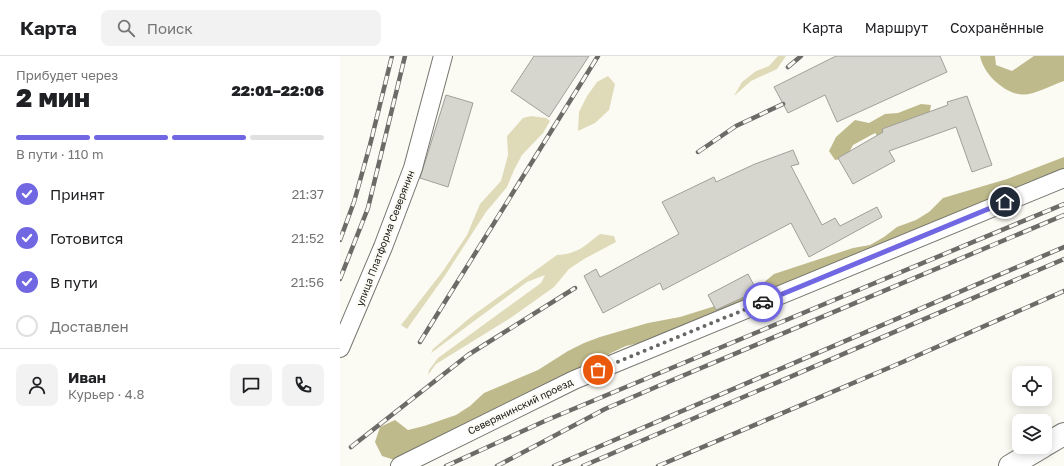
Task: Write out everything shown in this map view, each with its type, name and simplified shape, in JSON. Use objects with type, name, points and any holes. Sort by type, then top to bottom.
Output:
[{"type":"main road","points":[[1052,441],[1064,434]]},
{"type":"main road","points":[[1010,466],[1030,454]]},
{"type":"street","name":"улица Платформа Северянин","points":[[340,348],[383,247],[413,168],[443,56]]},
{"type":"street","name":"Северянинский проезд","points":[[400,466],[574,380],[1064,178]]},
{"type":"shaded area","points":[[778,56],[786,56],[777,69],[751,81],[734,96],[742,82],[756,71],[769,66]]},
{"type":"shaded area","points":[[980,56],[995,56],[996,65],[1012,71],[1034,56],[1064,56],[1064,81],[1029,94],[1014,93],[1005,89],[991,77],[984,67]]},
{"type":"shaded area","points":[[608,76],[615,84],[609,110],[595,123],[578,131],[579,112],[587,96],[597,82]]},
{"type":"shaded area","points":[[921,104],[931,105],[929,116],[880,139],[875,133],[853,145],[846,158],[835,160],[829,151],[836,137],[855,120],[869,123],[885,114],[898,113]]},
{"type":"shaded area","points":[[531,116],[546,118],[550,121],[543,133],[522,155],[507,187],[486,212],[444,277],[407,329],[401,325],[443,271],[467,235],[480,204],[501,181],[508,155],[507,136],[523,118]]},
{"type":"shaded area","points":[[1064,157],[1064,171],[658,339],[626,346],[611,353],[572,377],[398,461],[382,456],[375,442],[380,427],[395,420],[408,430],[456,415],[470,406],[484,393],[538,370],[584,343],[648,323],[680,317],[728,302],[757,288],[774,274],[853,248],[870,245],[897,227],[916,220],[929,212],[943,198],[1007,179]]},
{"type":"shaded area","points":[[600,234],[614,236],[616,242],[569,269],[554,287],[512,317],[436,364],[428,375],[429,370],[438,358],[541,283],[545,275],[527,282],[431,353],[433,349],[472,316],[557,255],[576,251]]},
{"type":"building","points":[[534,56],[589,56],[549,117],[511,91]]},
{"type":"building","points":[[836,56],[940,56],[947,72],[837,122],[825,95],[788,113],[774,87]]},
{"type":"building","points":[[446,95],[473,103],[448,187],[420,178]]},
{"type":"building","points":[[967,96],[992,165],[972,172],[956,127],[889,151],[895,161],[853,184],[838,158],[883,132],[882,129],[948,105],[947,102]]},
{"type":"building","points":[[793,150],[799,164],[791,166],[822,225],[835,218],[840,226],[877,207],[882,217],[809,257],[791,223],[663,290],[660,283],[603,313],[584,276],[596,269],[600,277],[679,234],[662,202],[714,177],[716,182],[755,164]]},
{"type":"building","points":[[748,274],[757,291],[716,310],[708,295]]},
{"type":"railway","points":[[340,240],[354,202],[392,56]]},
{"type":"railway","points":[[340,279],[368,208],[405,56]]},
{"type":"railway","points":[[420,342],[598,56]]},
{"type":"railway","points":[[788,67],[801,56]]},
{"type":"railway","points":[[698,152],[736,126],[783,104]]},
{"type":"railway","points":[[446,466],[547,420],[1064,204]]},
{"type":"railway","points":[[497,466],[605,409],[1064,215]]},
{"type":"railway","points":[[554,466],[1064,247]]},
{"type":"railway","points":[[583,466],[1064,259]]},
{"type":"railway","points":[[351,447],[468,355],[575,288]]},
{"type":"railway","points":[[658,466],[905,361],[1064,291]]},
{"type":"way so far","points":[[598,370],[763,302]]},
{"type":"route","points":[[763,302],[1005,202]]}]
